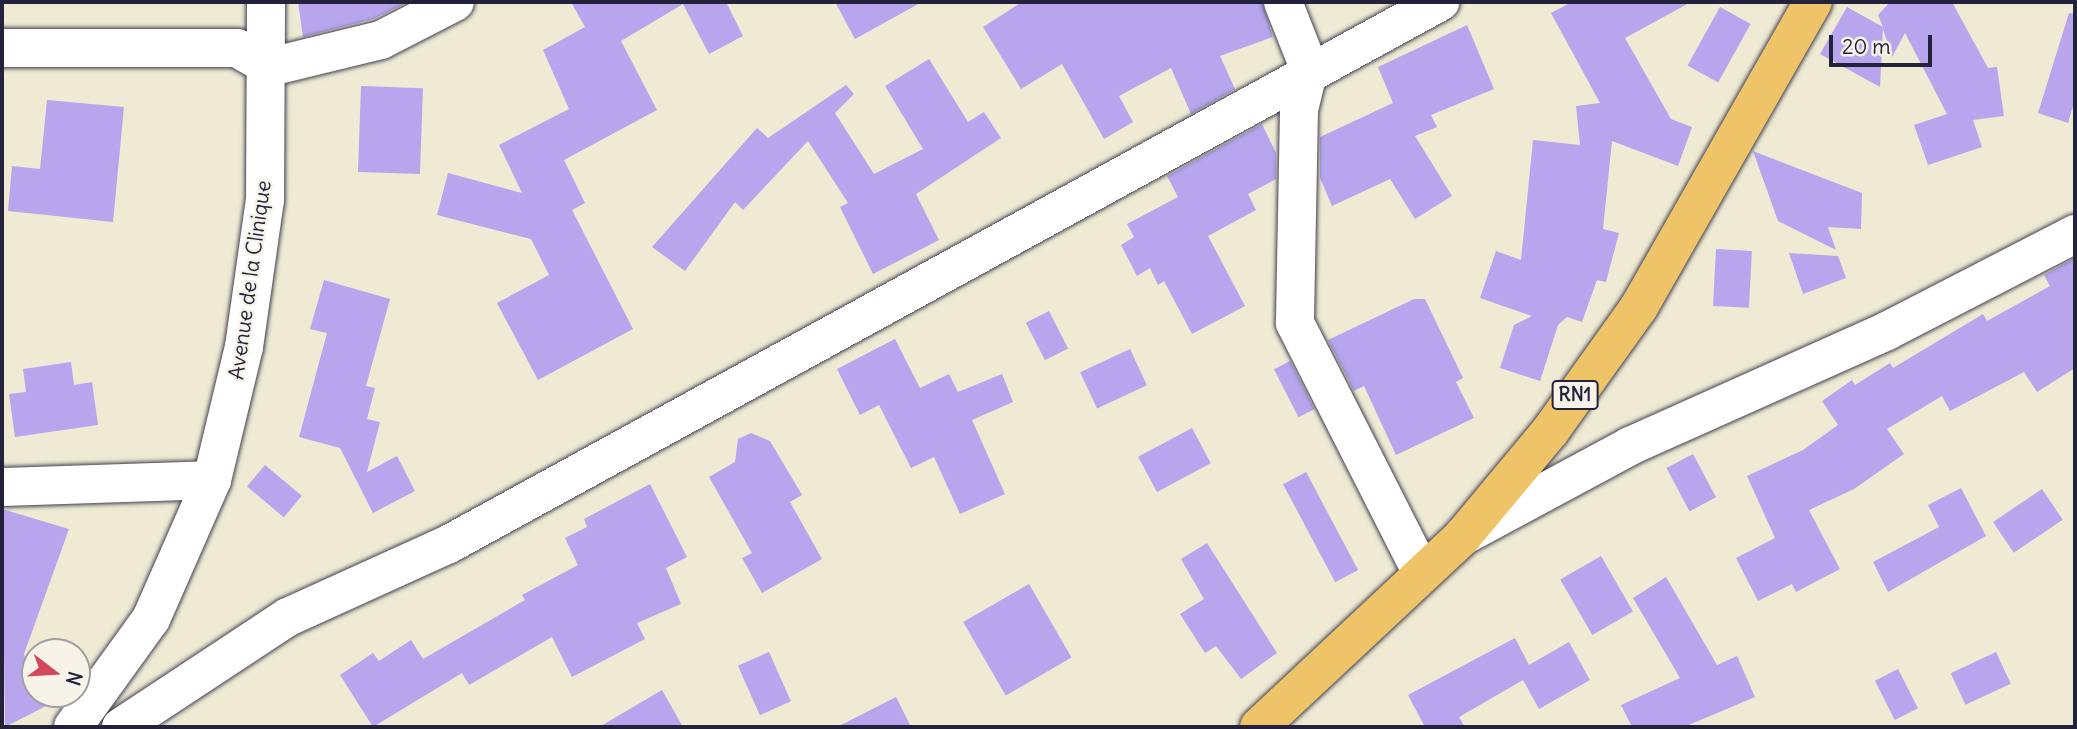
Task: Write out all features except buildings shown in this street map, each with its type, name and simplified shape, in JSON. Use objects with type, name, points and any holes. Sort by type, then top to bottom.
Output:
[{"type":"highway","name":"RN1","points":[[1259,727],[1462,537],[1551,430],[1639,307],[1813,2]]},
{"type":"street","name":"Avenue de la Clinique","points":[[73,727],[150,619],[212,480],[244,347],[263,214],[270,67],[266,2]]},
{"type":"street","points":[[2,48],[237,48],[270,67],[381,40],[455,2]]},
{"type":"street","points":[[1283,2],[1309,68],[1299,110],[1295,323],[1422,573]]},
{"type":"street","points":[[121,727],[288,617],[461,537],[1309,68],[1440,2]]},
{"type":"street","points":[[1462,537],[1630,446],[1887,331],[2075,234]]},
{"type":"street","points":[[2,487],[212,480]]}]
